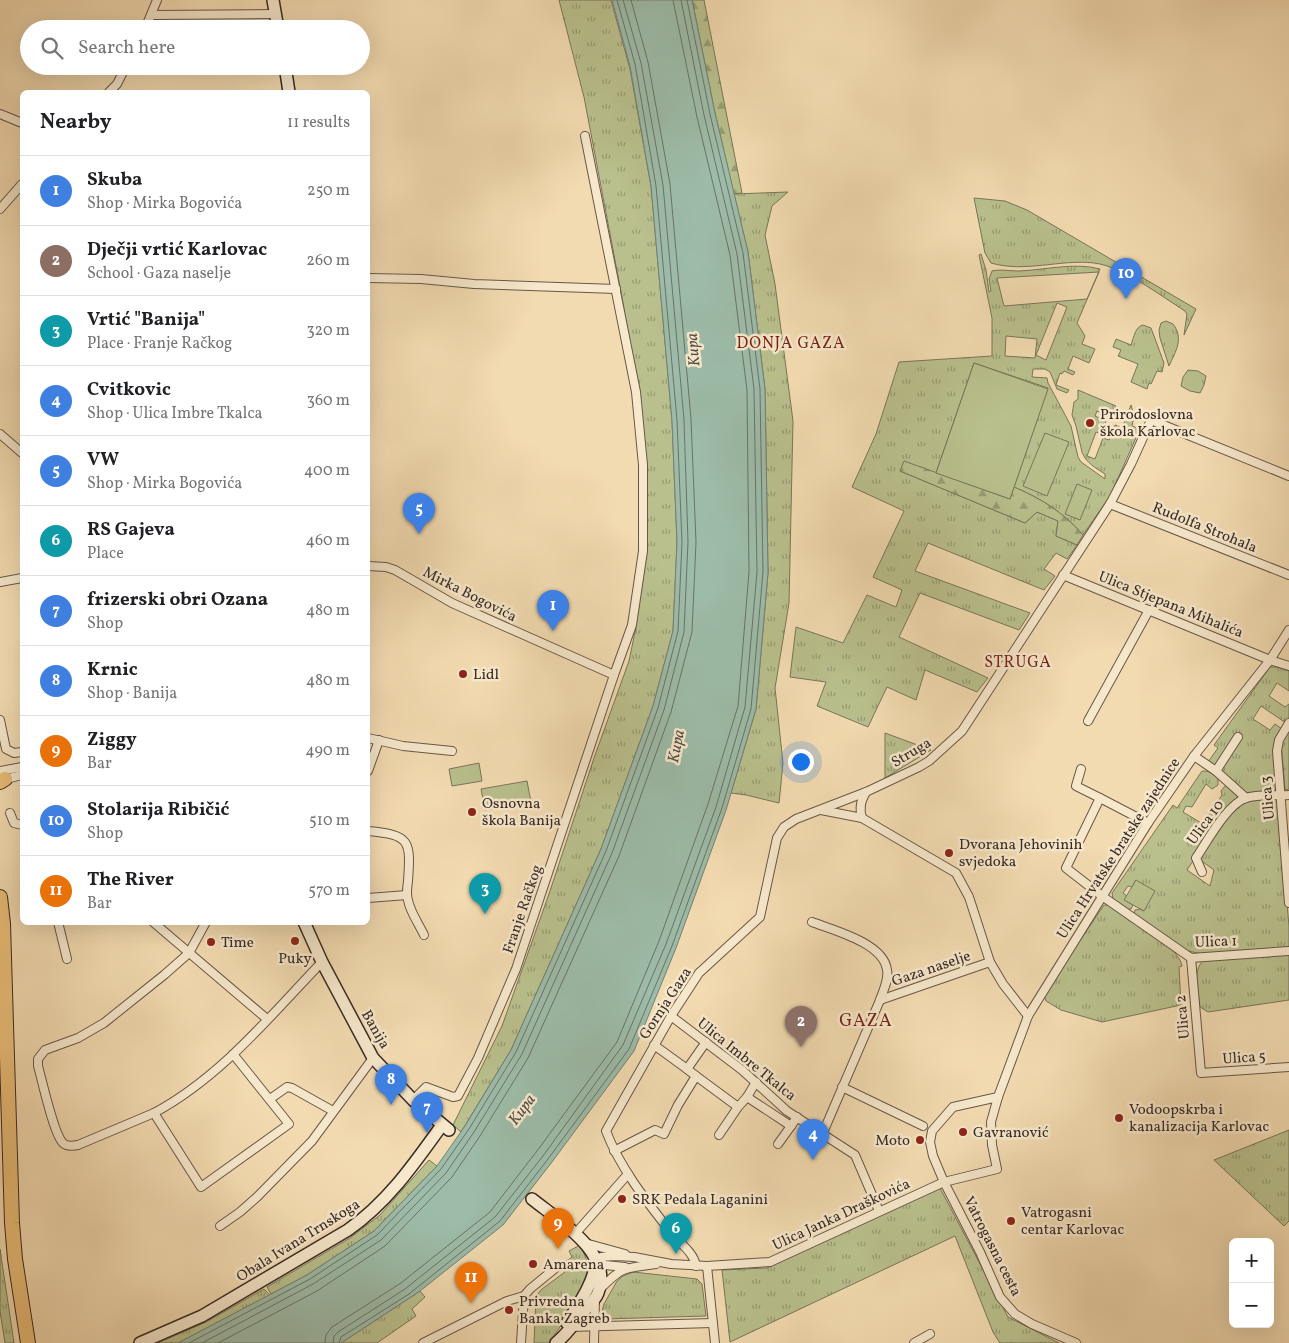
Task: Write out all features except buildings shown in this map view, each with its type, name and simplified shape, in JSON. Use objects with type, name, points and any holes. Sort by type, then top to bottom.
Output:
[{"type":"highway","points":[[0,897],[4,924],[12,1223],[15,1258],[28,1343]]},
{"type":"highway","points":[[0,1136],[4,1242],[18,1343]]},
{"type":"main road","points":[[272,0],[276,20]]},
{"type":"main road","points":[[286,75],[289,90]]},
{"type":"main road","name":"Banija","points":[[305,925],[322,962],[374,1058],[413,1100],[446,1128]]},
{"type":"main road","name":"Obala Ivana Trnskoga","points":[[140,1343],[202,1316],[348,1230],[392,1192],[446,1128]]},
{"type":"main road","points":[[532,1199],[585,1243],[593,1252],[595,1265],[600,1272],[596,1295],[557,1343]]},
{"type":"main road","points":[[568,1328],[595,1265]]},
{"type":"street","points":[[150,20],[157,0]]},
{"type":"street","points":[[152,15],[275,14]]},
{"type":"street","points":[[111,90],[122,75]]},
{"type":"street","points":[[0,114],[20,122]]},
{"type":"street","points":[[585,136],[636,392],[643,465],[643,551],[632,625],[614,674]]},
{"type":"street","points":[[0,208],[20,186]]},
{"type":"street","points":[[370,278],[616,289]]},
{"type":"street","name":"Struga","points":[[821,810],[866,792],[929,761],[962,731],[1110,504],[1151,420],[1289,476]]},
{"type":"street","points":[[0,434],[20,451]]},
{"type":"street","name":"Rudolfa Strohala","points":[[1110,504],[1289,575]]},
{"type":"street","name":"Mirka Bogovića","points":[[370,566],[386,567],[395,570],[452,603],[614,674]]},
{"type":"street","name":"Ulica Stjepana Mihalića","points":[[1063,575],[1270,660],[1289,666]]},
{"type":"street","points":[[0,582],[20,578]]},
{"type":"street","points":[[1088,721],[1149,610]]},
{"type":"street","name":"Ulica Hrvatske bratske zajednice","points":[[998,1097],[1028,1016],[1102,896],[1194,756],[1270,660],[1289,630]]},
{"type":"street","name":"Franje Račkog","points":[[413,1100],[426,1087],[453,1097],[458,1096],[478,1058],[516,969],[614,674]]},
{"type":"street","points":[[0,720],[6,749],[14,753],[20,752]]},
{"type":"street","name":"Ulica 3","points":[[1289,723],[1279,740],[1277,751],[1289,902]]},
{"type":"street","points":[[1216,772],[1238,737]]},
{"type":"street","points":[[370,738],[403,746],[452,751]]},
{"type":"street","points":[[370,765],[379,740]]},
{"type":"street","points":[[1194,756],[1246,798]]},
{"type":"street","points":[[1,778],[20,768]]},
{"type":"street","points":[[1081,769],[1076,786],[1148,824]]},
{"type":"street","points":[[1,778],[20,775]]},
{"type":"street","points":[[862,818],[860,810],[866,792]]},
{"type":"street","name":"Ulica 10","points":[[1202,872],[1196,858],[1235,804],[1246,798],[1289,795]]},
{"type":"street","name":"Ulica 1","points":[[1100,798],[1066,868],[1102,896],[1191,958],[1289,951]]},
{"type":"street","points":[[1282,806],[1289,811]]},
{"type":"street","points":[[821,810],[862,818],[956,873],[970,897],[990,962],[1003,984],[1028,1016]]},
{"type":"street","name":"Gornja Gaza","points":[[614,1151],[606,1132],[671,1016],[699,973],[760,916],[777,838],[784,827],[796,819],[821,810]]},
{"type":"street","points":[[10,813],[14,824],[20,826]]},
{"type":"street","points":[[370,831],[391,833],[401,838],[408,846],[410,855],[407,895],[409,905],[424,935]]},
{"type":"street","points":[[370,898],[407,895]]},
{"type":"street","name":"Gaza naselje","points":[[812,922],[868,944],[880,956],[888,969],[880,1000],[822,1134]]},
{"type":"street","points":[[59,925],[67,958]]},
{"type":"street","points":[[156,925],[267,1019]]},
{"type":"street","points":[[204,925],[188,953],[140,995],[104,1023],[78,1038],[44,1050],[38,1060],[38,1066],[57,1132],[64,1144],[68,1146],[78,1145],[171,1103],[233,1054],[322,962]]},
{"type":"street","name":"Ulica 2","points":[[1191,958],[1201,1073]]},
{"type":"street","name":"Gaza naselje","points":[[880,1000],[990,962]]},
{"type":"street","name":"Ulica Imbre Tkalca","points":[[671,1016],[756,1082],[787,1111],[855,1155],[879,1211]]},
{"type":"street","points":[[687,1069],[706,1042]]},
{"type":"street","points":[[654,1045],[738,1107]]},
{"type":"street","points":[[154,1112],[202,1187],[289,1124],[233,1054]]},
{"type":"street","points":[[220,1226],[257,1197],[312,1141],[374,1058]]},
{"type":"street","name":"Ulica 5","points":[[1201,1073],[1289,1067]]},
{"type":"street","points":[[696,1076],[678,1105],[664,1134],[655,1130],[614,1151],[628,1174],[674,1235],[692,1255],[696,1266]]},
{"type":"street","points":[[719,1135],[756,1082]]},
{"type":"street","points":[[842,1087],[923,1126]]},
{"type":"street","points":[[270,1099],[287,1088],[292,1088],[333,1111]]},
{"type":"street","points":[[747,1097],[791,1126]]},
{"type":"street","name":"Vatrogasna cesta","points":[[998,1097],[953,1107],[932,1132],[930,1142],[933,1156],[1000,1297],[1015,1314],[1076,1343]]},
{"type":"street","name":"Ulica Janka Draškovića","points":[[659,1263],[706,1266],[770,1262],[944,1182],[996,1169],[991,1122],[998,1097]]},
{"type":"street","points":[[778,1144],[797,1117]]},
{"type":"street","points":[[575,1234],[628,1174]]},
{"type":"street","points":[[585,1243],[614,1250],[634,1258]]},
{"type":"street","points":[[595,1265],[607,1256],[634,1258],[659,1263]]},
{"type":"street","points":[[595,1265],[629,1267],[659,1263]]},
{"type":"street","points":[[423,1343],[524,1296],[558,1266]]},
{"type":"street","points":[[706,1266],[715,1343]]},
{"type":"street","points":[[594,1343],[596,1295],[618,1272],[629,1267]]},
{"type":"street","points":[[521,1343],[524,1296]]},
{"type":"street","points":[[514,1299],[518,1300],[523,1307]]},
{"type":"street","points":[[568,1328],[713,1323]]},
{"type":"street","points":[[914,1343],[930,1334]]},
{"type":"green space","points":[[559,0],[611,0],[630,69],[651,186],[672,420],[677,542],[673,631],[653,706],[601,849],[511,1050],[461,1132],[453,1125],[502,1026],[629,661],[636,627],[646,551],[638,392],[584,97]]},
{"type":"green space","points":[[692,0],[704,0],[742,193],[734,194]]},
{"type":"green space","points":[[788,192],[772,206],[765,235],[775,284],[793,421],[789,603],[775,688],[783,763],[779,803],[731,793],[756,709],[768,573],[765,389],[748,252],[734,194]]},
{"type":"green space","points":[[974,198],[1005,201],[1027,210],[1196,309],[1184,335],[1187,314],[1185,311],[1129,276],[1105,265],[1081,262],[1017,267],[991,263],[985,253]]},
{"type":"green space","points":[[981,254],[986,270],[989,292],[991,291],[989,279],[992,271],[1019,271],[1070,266],[1100,269],[1099,272],[997,278],[1004,306],[1087,299],[1077,323],[1085,336],[1082,344],[1095,349],[1089,363],[1073,356],[1068,369],[1075,372],[1073,375],[1064,371],[1062,374],[1060,373],[1056,385],[1069,390],[1067,393],[1057,389],[1050,372],[1045,369],[1033,369],[1032,377],[1047,378],[1071,426],[1078,457],[1081,462],[1105,479],[1105,474],[1089,462],[1082,452],[1072,415],[1074,402],[1078,399],[1078,390],[1116,406],[1111,417],[1097,411],[1095,416],[1106,421],[1101,434],[1096,432],[1087,456],[1095,459],[1103,438],[1109,440],[1115,425],[1122,428],[1131,405],[1134,416],[1132,426],[1140,429],[1110,496],[1083,535],[1068,519],[1052,507],[1014,487],[1048,388],[974,363],[936,473],[925,470],[900,471],[1025,523],[1037,512],[1058,521],[1056,536],[1077,545],[1067,559],[1056,553],[1044,569],[1055,576],[1044,590],[928,543],[915,571],[1030,613],[1019,630],[920,593],[899,637],[988,678],[977,692],[925,670],[916,700],[887,687],[868,727],[817,706],[826,682],[790,677],[796,627],[843,643],[867,595],[896,607],[902,590],[873,577],[904,511],[852,487],[876,434],[899,362],[992,356],[992,318],[979,255]],"holes":[[[1057,303],[1067,307],[1046,360],[1036,355]],[[1006,336],[1037,339],[1035,358],[1005,356]]]},
{"type":"green space","points":[[1166,321],[1173,324],[1178,334],[1178,345],[1169,366],[1159,330],[1161,323]]},
{"type":"green space","points":[[1143,325],[1151,328],[1164,363],[1162,372],[1157,371],[1147,389],[1131,382],[1138,364],[1118,356],[1121,350],[1113,347],[1116,339],[1131,345],[1136,330]]},
{"type":"green space","points":[[974,363],[1048,389],[1010,499],[936,473]]},
{"type":"green space","points":[[1188,370],[1198,371],[1206,376],[1200,393],[1190,391],[1181,386],[1183,377]]},
{"type":"green space","points":[[1045,433],[1069,442],[1047,496],[1023,486]]},
{"type":"green space","points":[[904,461],[1010,499],[1014,487],[1052,507],[1068,519],[1083,535],[1077,545],[1056,536],[1058,521],[1037,512],[1025,523],[900,471]]},
{"type":"green space","points":[[1077,484],[1092,490],[1080,520],[1065,514]]},
{"type":"green space","points":[[1270,667],[1289,671],[1289,691],[1277,683],[1269,696],[1285,707],[1289,704],[1289,717],[1286,722],[1283,721],[1261,706],[1253,719],[1270,730],[1275,724],[1282,729],[1278,790],[1275,793],[1248,795],[1208,762],[1218,748],[1214,745]]},
{"type":"green space","points":[[1289,730],[1289,789],[1285,790],[1281,742]]},
{"type":"green space","points":[[885,733],[931,750],[885,778]]},
{"type":"green space","points":[[479,763],[482,781],[452,786],[449,769]]},
{"type":"green space","points":[[1202,771],[1215,775],[1218,778],[1218,785],[1212,789],[1206,784],[1192,807],[1186,806],[1183,812],[1203,824],[1222,795],[1221,791],[1226,785],[1240,797],[1225,813],[1187,870],[1210,886],[1214,870],[1199,859],[1226,817],[1242,801],[1277,798],[1279,801],[1289,948],[1205,955],[1185,950],[1134,914],[1135,910],[1140,909],[1143,911],[1136,880],[1132,887],[1128,886],[1123,893],[1127,896],[1125,900],[1133,905],[1131,909],[1127,909],[1113,899],[1112,893],[1173,805],[1177,808]]},
{"type":"green space","points":[[527,781],[531,802],[485,810],[481,789]]},
{"type":"green space","points":[[1136,880],[1155,891],[1144,911],[1124,900]]},
{"type":"green space","points":[[1104,905],[1109,905],[1151,932],[1179,958],[1182,966],[1179,967],[1181,1005],[1102,1022],[1061,1010],[1046,1001],[1044,994]]},
{"type":"green space","points":[[1289,954],[1289,1000],[1208,1012],[1200,1007],[1197,974],[1198,968],[1206,958]]},
{"type":"green space","points":[[1289,1130],[1289,1221],[1284,1226],[1214,1160]]},
{"type":"green space","points":[[429,1160],[437,1166],[374,1231],[307,1275],[271,1294],[267,1287],[350,1238],[380,1215]]},
{"type":"green space","points":[[940,1188],[1008,1317],[1059,1343],[1000,1343],[993,1332],[955,1236],[730,1342],[722,1270],[767,1268]]},
{"type":"green space","points":[[580,1245],[587,1261],[587,1273],[580,1294],[549,1343],[534,1343],[536,1296],[542,1289],[565,1272],[561,1265],[572,1257],[569,1251]]},
{"type":"green space","points":[[0,1249],[14,1343],[5,1343],[0,1311]]},
{"type":"green space","points":[[633,1272],[697,1279],[702,1284],[706,1316],[605,1319],[602,1312],[604,1304],[617,1281]]},
{"type":"green space","points":[[264,1289],[270,1295],[178,1343],[158,1343],[206,1322]]},
{"type":"green space","points":[[420,1291],[425,1297],[412,1309],[416,1316],[377,1343],[341,1343]]},
{"type":"water","name":"Kupa","points":[[612,0],[692,0],[715,113],[748,252],[765,389],[768,573],[756,709],[726,810],[676,948],[634,1051],[503,1225],[420,1291],[341,1343],[178,1343],[307,1275],[374,1231],[437,1166],[465,1126],[511,1050],[601,849],[653,706],[673,631],[677,542],[672,421],[651,186],[630,66]]},
{"type":"place","name":"Stolarija Ribičić","points":[[1126,299]]},
{"type":"place","name":"Prirodoslovna škola Karlovac","points":[[1090,423]]},
{"type":"place","name":"VW","points":[[419,534]]},
{"type":"place","name":"Skuba","points":[[553,631]]},
{"type":"place","name":"Lidl","points":[[463,674]]},
{"type":"place","name":"Osnovna škola Banija","points":[[472,812]]},
{"type":"place","name":"Dvorana Jehovinih svjedoka","points":[[949,853]]},
{"type":"place","name":"Vrtić \"Banija\"","points":[[485,914]]},
{"type":"place","name":"Puky","points":[[295,941]]},
{"type":"place","name":"Time","points":[[211,942]]},
{"type":"place","name":"Dječji vrtić Karlovac","points":[[801,1047]]},
{"type":"place","name":"Krnic","points":[[391,1105]]},
{"type":"place","name":"Vodoopskrba i kanalizacija Karlovac","points":[[1119,1118]]},
{"type":"place","name":"Gavranović","points":[[963,1132]]},
{"type":"place","name":"frizerski obri Ozana","points":[[427,1133]]},
{"type":"place","name":"Moto","points":[[920,1140]]},
{"type":"place","name":"Cvitkovic","points":[[813,1160]]},
{"type":"place","name":"SRK Pedala Laganini","points":[[622,1199]]},
{"type":"place","name":"Vatrogasni centar Karlovac","points":[[1011,1221]]},
{"type":"place","name":"Ziggy","points":[[558,1249]]},
{"type":"place","name":"RS Gajeva","points":[[676,1254]]},
{"type":"place","name":"Amarena","points":[[533,1264]]},
{"type":"place","name":"The River","points":[[471,1303]]},
{"type":"place","name":"Privredna Banka Zagreb","points":[[509,1310]]},
{"type":"district","name":"DONJA GAZA","points":[[791,342]]},
{"type":"district","name":"STRUGA","points":[[1018,661]]},
{"type":"district","name":"GAZA","points":[[866,1020]]}]
